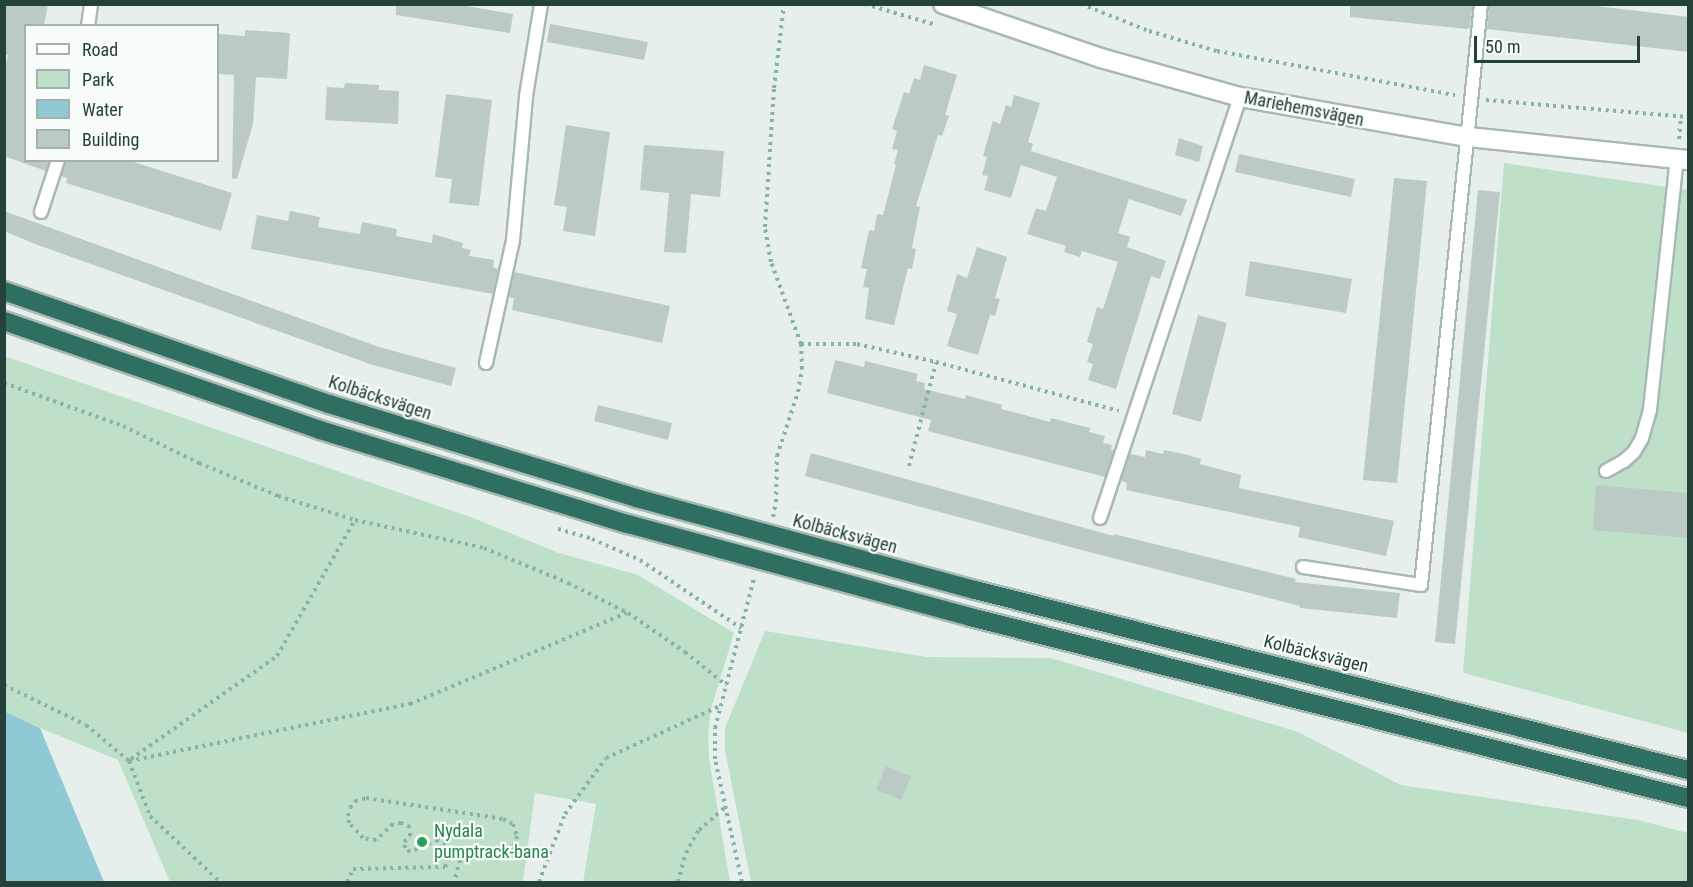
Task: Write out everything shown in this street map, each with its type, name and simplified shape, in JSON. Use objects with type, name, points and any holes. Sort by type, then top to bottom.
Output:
[{"type":"highway","name":"Kolbäcksvägen","points":[[4,291],[329,404],[636,498],[975,590],[1689,770]]},
{"type":"highway","points":[[4,321],[320,430],[650,531],[937,608],[1689,798]]},
{"type":"street","name":"Mariehemsvägen","points":[[943,4],[1101,58],[1240,97],[1468,137],[1683,160]]},
{"type":"lane","points":[[88,24],[91,4]]},
{"type":"lane","points":[[486,363],[513,240],[526,96],[541,4]]},
{"type":"lane","points":[[1303,567],[1421,585],[1481,4]]},
{"type":"lane","points":[[1100,518],[1240,97]]},
{"type":"lane","name":"Mariehemsvägen","points":[[1606,471],[1624,461],[1634,452],[1642,438],[1650,410],[1683,160]]},
{"type":"lane","points":[[41,212],[57,162]]},
{"type":"path","points":[[773,518],[776,502],[777,456],[798,392],[802,369],[801,344],[771,262],[765,227],[774,88],[784,4]]},
{"type":"path","points":[[1081,4],[1149,31],[1217,51],[1472,98],[1689,117]]},
{"type":"path","points":[[801,344],[856,344],[936,362],[1133,415]]},
{"type":"path","points":[[909,466],[936,362]]},
{"type":"path","points":[[4,383],[123,426],[199,463],[278,495],[355,520],[484,548],[568,583],[628,613],[685,652],[726,685]]},
{"type":"path","points":[[129,761],[277,656],[355,520]]},
{"type":"path","points":[[558,529],[592,539],[640,560],[741,628]]},
{"type":"path","points":[[742,882],[715,759],[715,728],[755,576]]},
{"type":"path","points":[[129,761],[410,704],[628,613]]},
{"type":"path","points":[[4,685],[86,725],[129,761],[150,816],[220,882]]},
{"type":"path","points":[[539,882],[565,814],[606,758],[720,706]]},
{"type":"path","points":[[347,882],[352,869],[445,867],[450,857],[446,844],[438,840],[410,852],[405,848],[404,842],[410,836],[410,827],[402,823],[393,824],[376,840],[363,838],[349,824],[350,808],[355,801],[366,798],[503,819],[513,824],[516,836],[513,847],[504,850],[473,849],[460,860],[452,882]]},
{"type":"path","points":[[678,882],[686,853],[699,830],[726,807]]},
{"type":"green space","points":[[1504,163],[1688,190],[1688,733],[1463,673]]},
{"type":"green space","points":[[4,356],[473,518],[559,553],[638,575],[734,633],[711,709],[708,736],[709,758],[730,882],[583,882],[596,804],[535,793],[523,882],[170,882],[118,760],[5,711]]},
{"type":"green space","points":[[765,631],[927,657],[1051,658],[1298,732],[1401,785],[1638,820],[1688,833],[1688,882],[751,882],[725,750],[725,728]]},
{"type":"water","points":[[4,711],[40,728],[104,882],[5,882]]},
{"type":"building","points":[[4,4],[48,4],[44,24],[24,24],[24,162],[48,162],[46,171],[4,156],[4,72],[8,55],[4,55]]},
{"type":"building","points":[[396,4],[454,4],[513,14],[510,33],[396,15]]},
{"type":"building","points":[[1350,4],[1473,4],[1470,27],[1467,29],[1350,17]]},
{"type":"building","points":[[1489,4],[1579,4],[1689,17],[1689,52],[1487,29]]},
{"type":"building","points":[[550,24],[648,42],[644,60],[547,42]]},
{"type":"building","points":[[245,30],[290,33],[287,79],[256,77],[253,124],[237,179],[232,178],[234,75],[219,74],[219,34],[245,36]]},
{"type":"building","points":[[924,65],[957,75],[945,115],[949,116],[942,136],[938,135],[916,206],[920,207],[912,248],[916,249],[912,269],[908,268],[894,325],[865,319],[869,288],[863,287],[867,269],[861,268],[869,230],[874,231],[877,214],[883,215],[896,165],[894,164],[898,150],[892,149],[897,131],[892,129],[904,92],[909,94],[914,78],[920,80]]},
{"type":"building","points":[[345,83],[379,85],[379,90],[399,91],[398,124],[325,120],[327,87],[344,88]]},
{"type":"building","points":[[446,94],[492,100],[479,206],[449,203],[452,179],[435,177]]},
{"type":"building","points":[[1014,95],[1040,103],[1028,142],[1033,144],[1031,151],[1187,200],[1181,216],[1129,199],[1118,233],[1130,237],[1127,247],[1166,261],[1160,279],[1151,276],[1116,389],[1088,380],[1093,364],[1087,362],[1093,344],[1087,342],[1097,307],[1103,309],[1118,262],[1082,251],[1080,257],[1064,252],[1066,246],[1027,234],[1036,208],[1046,211],[1057,177],[1021,165],[1011,198],[984,190],[988,176],[982,175],[987,157],[983,156],[993,121],[1000,124],[1006,105],[1011,107]]},
{"type":"building","points":[[566,125],[610,132],[595,236],[563,231],[567,207],[554,205]]},
{"type":"building","points":[[1179,138],[1203,146],[1199,162],[1175,155]]},
{"type":"building","points":[[644,145],[724,151],[720,197],[691,194],[686,253],[664,252],[669,193],[640,190]]},
{"type":"building","points":[[1239,154],[1355,179],[1351,197],[1235,172]]},
{"type":"building","points":[[65,162],[133,162],[232,193],[221,231],[66,183],[67,178],[61,176]]},
{"type":"building","points":[[1394,178],[1427,181],[1397,483],[1363,480]]},
{"type":"building","points":[[1478,190],[1500,192],[1455,644],[1435,642]]},
{"type":"building","points":[[4,211],[379,347],[456,368],[451,386],[373,365],[35,244],[4,231]]},
{"type":"building","points":[[290,211],[320,217],[318,227],[360,234],[362,222],[397,229],[396,236],[432,243],[433,234],[463,243],[462,248],[471,250],[469,256],[494,260],[493,267],[498,269],[493,294],[251,249],[257,215],[288,221]]},
{"type":"building","points":[[977,247],[1007,257],[995,298],[1000,299],[995,316],[990,315],[978,355],[947,346],[957,314],[947,311],[957,274],[967,278]]},
{"type":"building","points":[[1250,261],[1352,279],[1346,313],[1245,296]]},
{"type":"building","points":[[514,272],[670,306],[662,343],[512,310],[514,298],[509,297]]},
{"type":"building","points":[[1198,315],[1227,323],[1201,422],[1172,414]]},
{"type":"building","points":[[835,360],[864,367],[865,361],[918,374],[916,381],[925,383],[924,389],[965,399],[966,395],[1002,405],[1001,409],[1050,422],[1051,418],[1090,428],[1089,432],[1105,436],[1103,443],[1112,445],[1111,450],[1114,450],[1105,477],[928,431],[931,420],[827,393]]},
{"type":"building","points":[[598,405],[672,423],[668,440],[594,421]]},
{"type":"building","points":[[1146,450],[1163,454],[1164,450],[1188,455],[1201,459],[1200,464],[1241,475],[1239,488],[1394,521],[1386,556],[1298,537],[1300,527],[1126,490],[1127,483],[1121,481],[1130,454],[1145,457]]},
{"type":"building","points":[[811,453],[1114,536],[1114,534],[1296,579],[1295,582],[1400,593],[1397,618],[1300,608],[1300,606],[805,476]]},
{"type":"building","points":[[1596,485],[1689,493],[1689,538],[1593,530]]},
{"type":"building","points":[[886,766],[911,776],[901,800],[876,790]]},
{"type":"place","name":"Nydala pumptrack-bana","points":[[422,842]]}]
